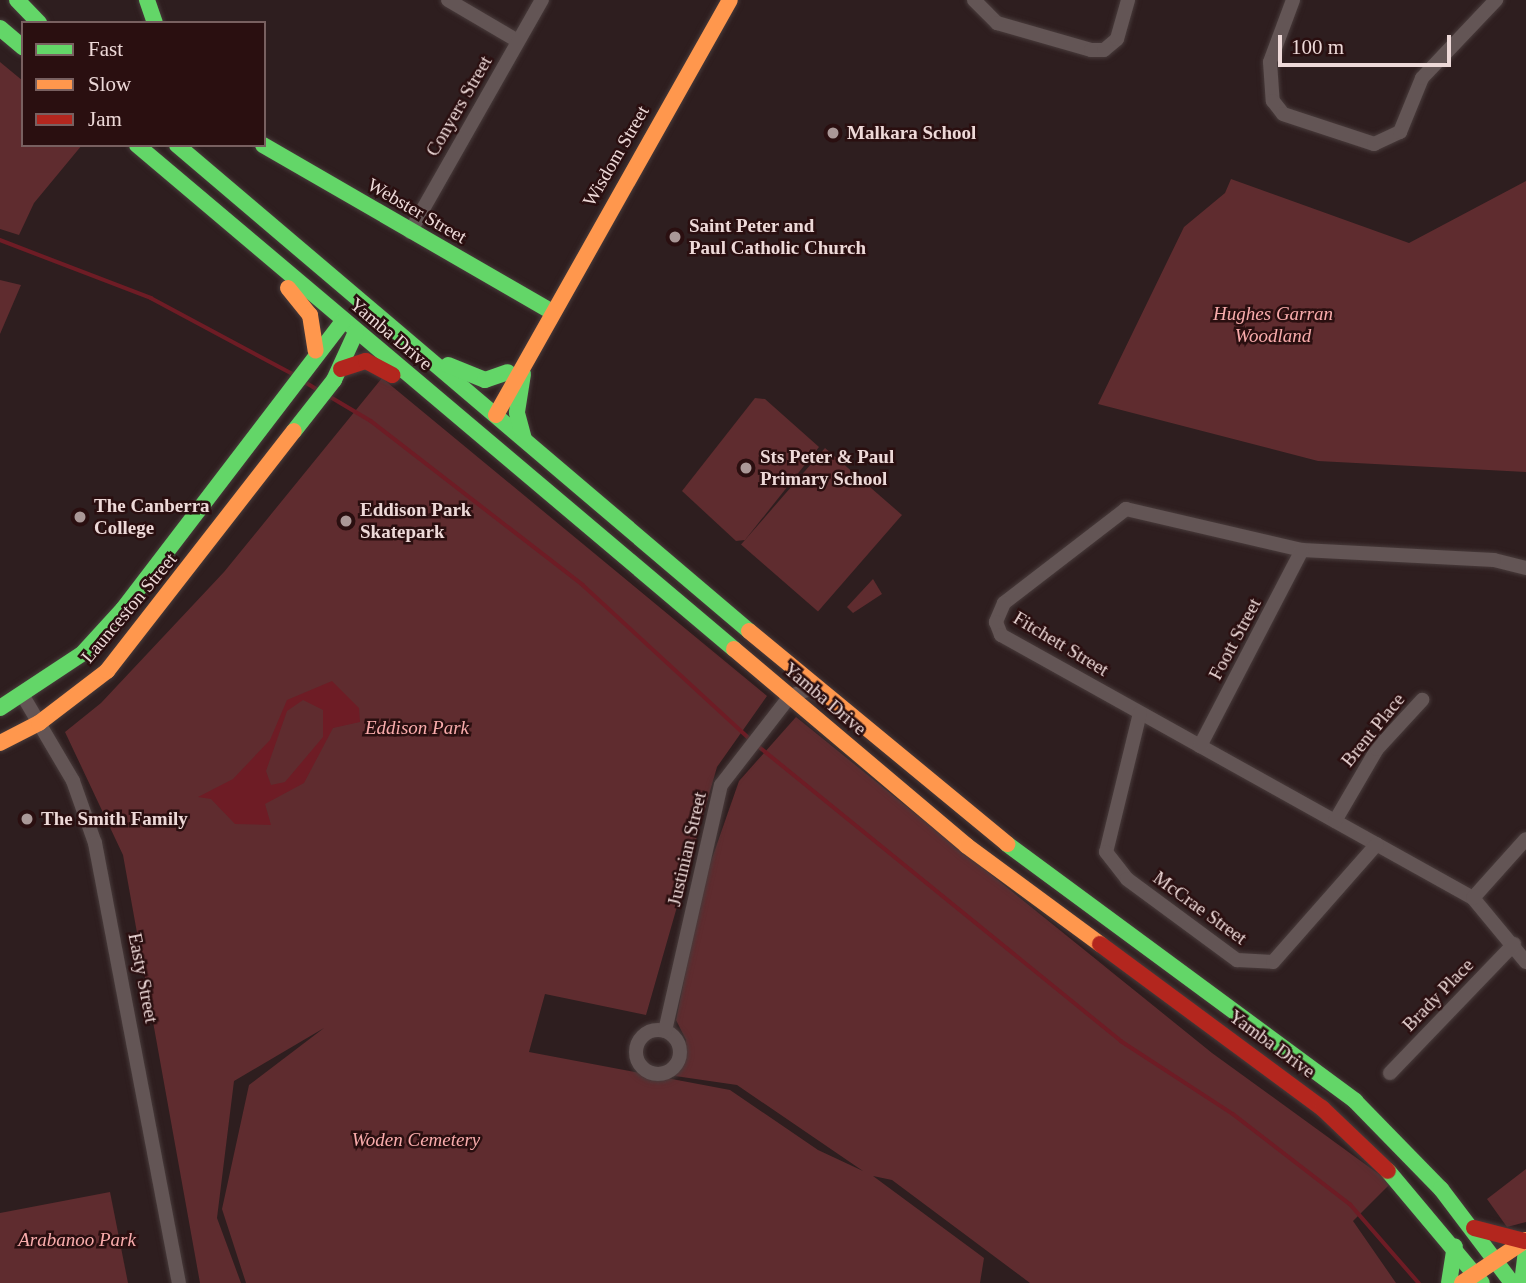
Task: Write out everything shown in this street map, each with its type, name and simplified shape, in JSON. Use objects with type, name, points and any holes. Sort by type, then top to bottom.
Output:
[{"type":"main road","points":[[17,0],[37,21]]},
{"type":"main road","points":[[147,0],[154,21]]},
{"type":"main road","name":"Wisdom Street","points":[[473,431],[491,411],[516,373],[730,0]]},
{"type":"main road","points":[[0,28],[21,45]]},
{"type":"main road","name":"Yamba Drive","points":[[139,147],[790,696],[1076,929],[1307,1096],[1409,1189],[1480,1280]]},
{"type":"main road","name":"Yamba Drive","points":[[179,147],[765,644],[1025,860],[1327,1078],[1397,1141],[1472,1227],[1512,1283]]},
{"type":"main road","name":"Webster Street","points":[[266,147],[551,312]]},
{"type":"main road","points":[[246,238],[302,302],[312,358]]},
{"type":"main road","name":"Launceston Street","points":[[0,708],[23,696],[83,653],[123,609],[312,358],[343,321],[365,305]]},
{"type":"main road","name":"Launceston Street","points":[[0,743],[39,723],[107,671],[337,374],[365,305]]},
{"type":"main road","points":[[421,352],[485,380],[516,373],[517,413],[524,439]]},
{"type":"main road","points":[[337,374],[375,363],[436,400]]},
{"type":"main road","points":[[1472,1227],[1525,1246]]},
{"type":"main road","points":[[1449,1283],[1455,1245]]},
{"type":"main road","points":[[1462,1283],[1480,1280],[1525,1246]]},
{"type":"main road","points":[[1522,1283],[1525,1246]]},
{"type":"street","points":[[447,0],[518,41]]},
{"type":"street","name":"Conyers Street","points":[[410,232],[542,0]]},
{"type":"street","points":[[974,0],[997,23],[1091,50],[1104,50],[1116,39],[1128,0]]},
{"type":"street","points":[[1293,0],[1270,62],[1273,101],[1283,114],[1374,144],[1400,132],[1422,78],[1496,0]]},
{"type":"street","name":"Fitchett Street","points":[[1526,568],[1494,560],[1302,550],[1126,509],[1004,603],[996,622],[1001,635],[1473,898],[1514,944],[1526,962]]},
{"type":"street","name":"Foott Street","points":[[1200,746],[1302,550]]},
{"type":"street","points":[[765,644],[790,674],[790,696],[810,689],[833,701]]},
{"type":"street","name":"Easty Street","points":[[23,696],[73,781],[104,874],[178,1283]]},
{"type":"street","name":"Justinian Street","points":[[665,1031],[721,785],[747,747],[790,696]]},
{"type":"street","name":"Brent Place","points":[[1335,821],[1377,749],[1422,701]]},
{"type":"street","name":"McCrae Street","points":[[1140,713],[1106,852],[1127,879],[1237,960],[1273,962],[1377,844]]},
{"type":"street","points":[[1473,898],[1526,839]]},
{"type":"street","name":"Brady Place","points":[[1390,1073],[1514,944]]},
{"type":"green space","points":[[0,62],[21,79],[21,147],[80,147],[34,203],[19,235],[0,229]]},
{"type":"green space","name":"Hughes Garran Woodland","points":[[1231,179],[1409,243],[1526,181],[1526,472],[1318,461],[1098,404],[1184,227],[1225,193]]},
{"type":"green space","points":[[0,280],[21,285],[0,334]]},
{"type":"green space","points":[[382,378],[767,696],[717,767],[646,1015],[545,994],[529,1052],[730,1090],[818,1150],[863,1171],[737,1085],[675,1076],[686,1040],[676,1020],[704,881],[739,781],[796,717],[1212,1053],[1391,1183],[1353,1221],[1396,1283],[1030,1283],[892,1180],[873,1176],[984,1258],[980,1283],[246,1283],[222,1209],[249,1085],[324,1028],[234,1081],[217,1218],[241,1283],[200,1283],[123,855],[65,732],[101,703],[224,572]]},
{"type":"green space","points":[[755,398],[765,399],[819,447],[745,540],[736,541],[682,491]]},
{"type":"green space","points":[[825,448],[902,515],[818,612],[741,545]]},
{"type":"green space","points":[[873,579],[882,594],[853,613],[847,607]]},
{"type":"green space","points":[[1526,1169],[1526,1222],[1507,1227],[1487,1199]]},
{"type":"green space","name":"Arabanoo Park","points":[[110,1192],[128,1283],[0,1283],[0,1213]]},
{"type":"shaded area","points":[[332,681],[359,708],[360,722],[333,728],[304,783],[265,804],[271,825],[235,824],[211,799],[198,797],[233,779],[270,740],[287,700]],"holes":[[[303,700],[323,710],[323,737],[285,782],[271,785],[266,771],[287,711]]]},
{"type":"waterway","points":[[0,240],[151,298],[293,374]]},
{"type":"waterway","points":[[305,382],[320,391]]},
{"type":"waterway","points":[[329,396],[371,421],[583,585],[751,740]]},
{"type":"waterway","points":[[757,745],[1121,1041],[1233,1114],[1350,1204],[1419,1283]]},
{"type":"traffic: fast","points":[[17,0],[37,21]]},
{"type":"traffic: fast","points":[[147,0],[154,21]]},
{"type":"traffic: fast","points":[[0,28],[21,45]]},
{"type":"traffic: fast","points":[[139,147],[734,649]]},
{"type":"traffic: fast","points":[[179,147],[749,631]]},
{"type":"traffic: fast","points":[[266,147],[551,311]]},
{"type":"traffic: fast","points":[[0,708],[83,653],[123,609],[343,321]]},
{"type":"traffic: fast","points":[[294,431],[334,380],[356,332]]},
{"type":"traffic: fast","points":[[448,365],[485,380],[508,372]]},
{"type":"traffic: fast","points":[[523,374],[517,413],[524,439]]},
{"type":"traffic: fast","points":[[1007,844],[1355,1101],[1441,1189],[1512,1283]]},
{"type":"traffic: fast","points":[[1388,1171],[1482,1283]]},
{"type":"traffic: fast","points":[[1449,1283],[1455,1246]]},
{"type":"traffic: fast","points":[[1522,1283],[1526,1252]]},
{"type":"traffic: slow","points":[[496,415],[730,0]]},
{"type":"traffic: slow","points":[[288,288],[310,315],[316,351]]},
{"type":"traffic: slow","points":[[0,743],[39,723],[107,671],[294,431]]},
{"type":"traffic: slow","points":[[749,631],[1007,844]]},
{"type":"traffic: slow","points":[[734,649],[967,846],[1100,944]]},
{"type":"traffic: slow","points":[[1462,1283],[1526,1240]]},
{"type":"traffic: jam","points":[[341,369],[366,361],[392,375]]},
{"type":"traffic: jam","points":[[1100,944],[1322,1108],[1388,1171]]},
{"type":"traffic: jam","points":[[1474,1228],[1524,1241]]},
{"type":"place","name":"Malkara School","points":[[833,133]]},
{"type":"place","name":"Saint Peter and Paul Catholic Church","points":[[675,237]]},
{"type":"place","name":"Sts Peter & Paul Primary School","points":[[746,468]]},
{"type":"place","name":"The Canberra College","points":[[80,517]]},
{"type":"place","name":"Eddison Park Skatepark","points":[[346,521]]},
{"type":"place","name":"The Smith Family","points":[[27,819]]},
{"type":"park label","name":"Eddison Park","points":[[417,728]]},
{"type":"park label","name":"Woden Cemetery","points":[[416,1140]]}]
